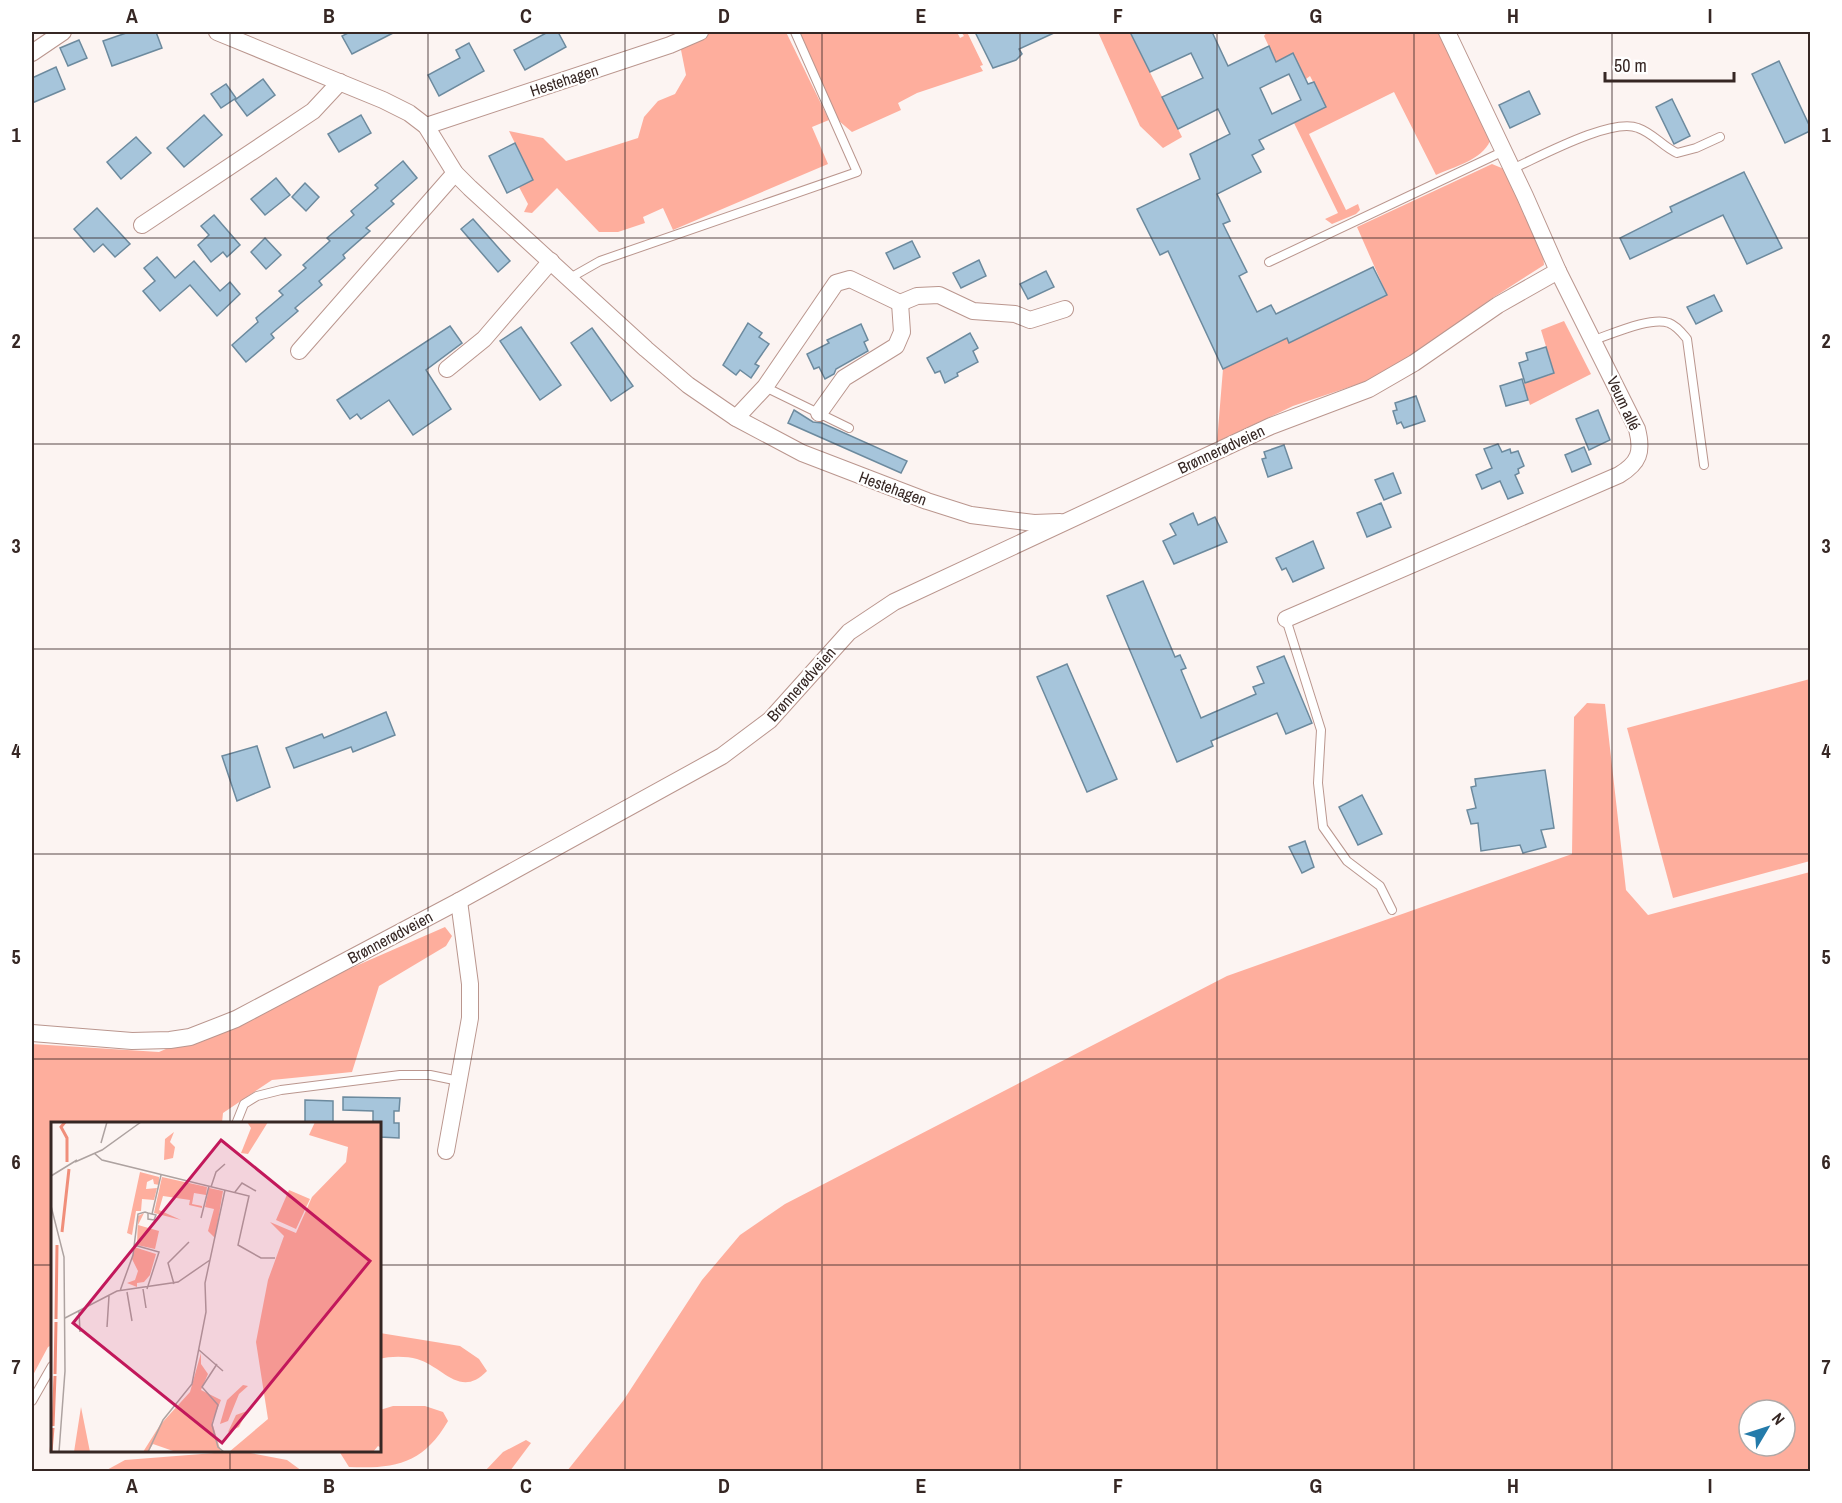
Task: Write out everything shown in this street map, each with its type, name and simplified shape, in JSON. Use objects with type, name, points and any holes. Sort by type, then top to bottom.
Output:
[{"type":"street","points":[[32,53],[63,32]]},
{"type":"street","name":"Hestehagen","points":[[217,32],[410,113],[426,126],[455,173],[688,385],[736,418],[802,453],[927,501],[971,515],[1034,522],[1061,522]]},
{"type":"street","name":"Hestehagen","points":[[426,126],[670,45],[700,32]]},
{"type":"street","name":"Veum allé","points":[[1286,619],[1619,476],[1633,466],[1640,456],[1641,445],[1637,429],[1558,271],[1447,32]]},
{"type":"street","points":[[142,225],[313,111],[340,82]]},
{"type":"street","points":[[299,351],[455,173]]},
{"type":"street","points":[[447,369],[484,339],[550,261]]},
{"type":"street","name":"Brønnerødveien","points":[[32,1033],[132,1041],[190,1037],[236,1019],[459,902],[692,774],[747,739],[770,720],[832,648],[869,617],[894,602],[1024,543],[1061,522],[1271,426],[1369,389],[1414,363],[1498,305],[1558,271]]},
{"type":"street","points":[[736,418],[765,387],[836,283],[850,279],[900,303],[917,296],[939,296],[973,310],[1014,314],[1030,320],[1065,309]]},
{"type":"street","points":[[819,413],[844,378],[896,346],[902,332],[900,303]]},
{"type":"street","points":[[446,1151],[470,1018],[470,984],[459,902]]},
{"type":"lane","points":[[570,278],[600,261],[857,172],[795,32]]},
{"type":"lane","points":[[1512,169],[1594,133],[1624,125],[1640,128],[1677,153],[1696,148],[1720,136]]},
{"type":"lane","points":[[1269,262],[1504,151]]},
{"type":"lane","points":[[1594,340],[1651,322],[1663,321],[1678,329],[1687,339],[1704,465]]},
{"type":"lane","points":[[765,387],[849,428]]},
{"type":"lane","points":[[1286,619],[1321,730],[1318,783],[1323,827],[1347,861],[1380,886],[1392,910]]},
{"type":"lane","points":[[236,1122],[239,1111],[247,1102],[281,1090],[409,1075],[430,1075],[459,1081]]},
{"type":"lane","points":[[32,1401],[51,1368]]},
{"type":"shaded area","points":[[705,32],[786,32],[829,120],[812,127],[828,164],[673,230],[663,208],[643,217],[645,223],[618,232],[599,232],[557,188],[532,213],[524,212],[528,204],[519,187],[533,180],[509,131],[543,138],[566,161],[638,138],[644,117],[658,101],[675,94],[686,75],[680,45]]},
{"type":"shaded area","points":[[797,32],[957,32],[960,38],[964,36],[961,32],[967,32],[983,65],[980,66],[983,71],[917,93],[898,103],[901,110],[852,132],[839,121]]},
{"type":"shaded area","points":[[1098,32],[1130,32],[1182,137],[1163,148],[1140,126]]},
{"type":"shaded area","points":[[1267,32],[1438,32],[1490,141],[1486,148],[1474,158],[1436,175],[1394,92],[1309,134],[1346,210],[1358,204],[1360,210],[1332,224],[1325,219],[1338,213],[1294,123],[1326,107],[1310,76],[1306,79],[1293,54],[1276,62],[1264,36]]},
{"type":"shaded area","points":[[1492,164],[1504,169],[1543,253],[1544,265],[1491,299],[1388,374],[1293,406],[1217,442],[1223,369],[1285,333],[1289,342],[1387,295],[1357,227]]},
{"type":"shaded area","points":[[1564,321],[1591,374],[1530,405],[1523,384],[1527,383],[1521,370],[1527,368],[1545,373],[1547,376],[1554,373],[1541,330]]},
{"type":"shaded area","points":[[1810,679],[1810,861],[1673,898],[1627,728]]},
{"type":"shaded area","points":[[1587,703],[1605,704],[1626,890],[1648,915],[1810,872],[1810,1471],[567,1471],[623,1401],[702,1280],[740,1235],[785,1204],[1227,976],[1572,854],[1574,717]]},
{"type":"shaded area","points":[[445,927],[452,936],[446,946],[379,986],[352,1072],[272,1080],[223,1113],[222,1122],[51,1122],[51,1346],[32,1377],[32,1044],[159,1052]]},
{"type":"shaded area","points":[[381,1333],[460,1346],[479,1359],[487,1371],[477,1379],[460,1382],[417,1359],[381,1359]]},
{"type":"shaded area","points":[[393,1406],[425,1406],[443,1412],[448,1421],[428,1447],[406,1461],[380,1467],[349,1467],[340,1452],[381,1452],[381,1410]]},
{"type":"shaded area","points":[[526,1440],[531,1443],[510,1471],[485,1471],[503,1452]]},
{"type":"shaded area","points":[[245,1452],[287,1460],[302,1471],[105,1471],[125,1460]]},
{"type":"building","points":[[129,32],[156,32],[162,48],[112,66],[103,41]]},
{"type":"building","points":[[350,32],[395,32],[352,54],[342,36]]},
{"type":"building","points":[[548,32],[558,32],[566,47],[525,70],[514,50]]},
{"type":"building","points":[[975,32],[1056,32],[1019,49],[1022,54],[1016,60],[993,68]]},
{"type":"building","points":[[1130,32],[1212,32],[1228,66],[1269,46],[1276,62],[1293,53],[1308,84],[1314,82],[1326,107],[1259,140],[1264,149],[1252,155],[1261,172],[1217,194],[1230,221],[1223,224],[1247,272],[1239,276],[1257,312],[1271,305],[1276,314],[1373,267],[1387,295],[1289,343],[1287,338],[1223,369],[1168,251],[1160,255],[1137,209],[1200,179],[1190,154],[1230,134],[1218,109],[1178,129],[1162,97],[1203,78],[1191,53],[1150,72]],"holes":[[[1289,74],[1301,100],[1272,114],[1260,88]]]},
{"type":"building","points":[[79,40],[87,58],[68,66],[60,48]]},
{"type":"building","points":[[469,43],[484,71],[439,96],[428,75],[460,58],[456,50]]},
{"type":"building","points":[[1779,61],[1810,127],[1810,131],[1785,143],[1752,74]]},
{"type":"building","points":[[56,67],[65,89],[32,103],[32,78]]},
{"type":"building","points":[[263,79],[275,95],[247,116],[235,100]]},
{"type":"building","points":[[226,84],[236,98],[221,108],[211,94]]},
{"type":"building","points":[[1529,91],[1540,114],[1510,128],[1499,105]]},
{"type":"building","points":[[1672,99],[1690,136],[1674,144],[1656,107]]},
{"type":"building","points":[[204,115],[222,135],[184,167],[167,148]]},
{"type":"building","points":[[361,115],[371,133],[339,152],[328,134]]},
{"type":"building","points":[[136,137],[151,153],[121,179],[107,162]]},
{"type":"building","points":[[515,143],[533,180],[507,193],[489,156]]},
{"type":"building","points":[[403,161],[417,178],[391,201],[394,204],[366,228],[370,231],[319,281],[322,285],[295,308],[298,311],[271,334],[274,338],[246,362],[232,345],[258,322],[256,318],[283,295],[279,291],[306,268],[303,265],[330,241],[327,238],[354,215],[351,211],[378,188],[375,185]]},
{"type":"building","points":[[1744,172],[1782,248],[1747,264],[1723,215],[1630,259],[1620,238],[1672,212],[1670,207]]},
{"type":"building","points":[[276,178],[290,195],[265,215],[251,199]]},
{"type":"building","points":[[305,183],[319,197],[306,211],[292,197]]},
{"type":"building","points":[[97,208],[130,244],[115,257],[103,244],[94,252],[74,229]]},
{"type":"building","points":[[214,215],[240,245],[227,257],[223,252],[211,262],[198,245],[209,235],[201,226]]},
{"type":"building","points":[[473,219],[510,261],[498,272],[461,229]]},
{"type":"building","points":[[265,238],[281,255],[266,269],[251,252]]},
{"type":"building","points":[[912,241],[920,257],[894,269],[886,253]]},
{"type":"building","points":[[157,257],[175,278],[194,261],[220,291],[230,282],[240,294],[217,316],[190,285],[160,311],[143,291],[155,281],[144,268]]},
{"type":"building","points":[[979,260],[986,276],[961,288],[953,273]]},
{"type":"building","points":[[1046,271],[1054,287],[1028,299],[1020,284]]},
{"type":"building","points":[[1714,295],[1722,311],[1696,324],[1687,307]]},
{"type":"building","points":[[748,323],[762,333],[759,337],[769,344],[755,364],[759,366],[751,378],[740,370],[736,375],[723,365]]},
{"type":"building","points":[[861,324],[868,340],[864,342],[868,351],[836,369],[834,374],[825,379],[819,367],[814,369],[807,354],[829,343],[827,340]]},
{"type":"building","points":[[450,326],[462,343],[426,370],[451,409],[413,435],[389,400],[361,419],[357,414],[350,419],[337,400]]},
{"type":"building","points":[[521,327],[561,385],[540,400],[500,341]]},
{"type":"building","points":[[592,328],[633,386],[611,401],[571,343]]},
{"type":"building","points":[[970,333],[978,348],[973,351],[978,362],[957,373],[958,376],[945,383],[940,371],[935,373],[927,358]]},
{"type":"building","points":[[1546,347],[1554,373],[1525,383],[1519,363],[1528,360],[1526,353]]},
{"type":"building","points":[[1522,379],[1528,400],[1506,406],[1500,386]]},
{"type":"building","points":[[1416,396],[1425,421],[1404,428],[1401,422],[1397,424],[1393,411],[1397,410],[1395,403]]},
{"type":"building","points":[[794,410],[813,422],[822,423],[907,461],[901,473],[788,423]]},
{"type":"building","points":[[1598,410],[1610,440],[1589,450],[1576,419]]},
{"type":"building","points":[[1498,444],[1502,452],[1510,449],[1511,453],[1518,451],[1524,466],[1518,469],[1519,473],[1515,475],[1523,493],[1508,499],[1500,481],[1482,489],[1476,475],[1492,468],[1484,449]]},
{"type":"building","points":[[1284,445],[1292,468],[1268,477],[1262,459],[1266,458],[1264,452]]},
{"type":"building","points":[[1584,447],[1591,464],[1572,472],[1565,455]]},
{"type":"building","points":[[1393,473],[1401,493],[1384,500],[1375,480]]},
{"type":"building","points":[[1381,503],[1391,527],[1367,537],[1357,513]]},
{"type":"building","points":[[1193,513],[1198,525],[1215,517],[1227,542],[1174,564],[1163,541],[1176,535],[1170,524]]},
{"type":"building","points":[[1313,541],[1324,568],[1293,582],[1286,568],[1282,570],[1276,558]]},
{"type":"building","points":[[1143,581],[1175,657],[1180,655],[1186,668],[1181,670],[1201,718],[1256,694],[1253,687],[1264,683],[1257,667],[1284,656],[1312,723],[1286,734],[1277,713],[1211,741],[1213,746],[1177,762],[1107,596]]},
{"type":"building","points":[[1067,664],[1117,779],[1087,792],[1037,677]]},
{"type":"building","points":[[386,712],[395,735],[353,752],[351,747],[294,768],[286,748],[322,734],[324,738]]},
{"type":"building","points":[[257,746],[270,787],[237,801],[222,756]]},
{"type":"building","points":[[1545,770],[1554,828],[1541,830],[1546,847],[1523,853],[1520,845],[1481,851],[1478,823],[1471,824],[1467,810],[1476,808],[1471,787],[1476,786],[1475,779]]},
{"type":"building","points":[[1362,795],[1382,834],[1358,845],[1339,807]]},
{"type":"building","points":[[1305,841],[1314,867],[1302,873],[1289,847]]},
{"type":"building","points":[[343,1097],[400,1098],[399,1111],[394,1111],[394,1123],[399,1123],[399,1138],[381,1137],[381,1122],[373,1122],[373,1111],[343,1110]]},
{"type":"building","points":[[305,1100],[333,1101],[333,1122],[305,1122]]}]
